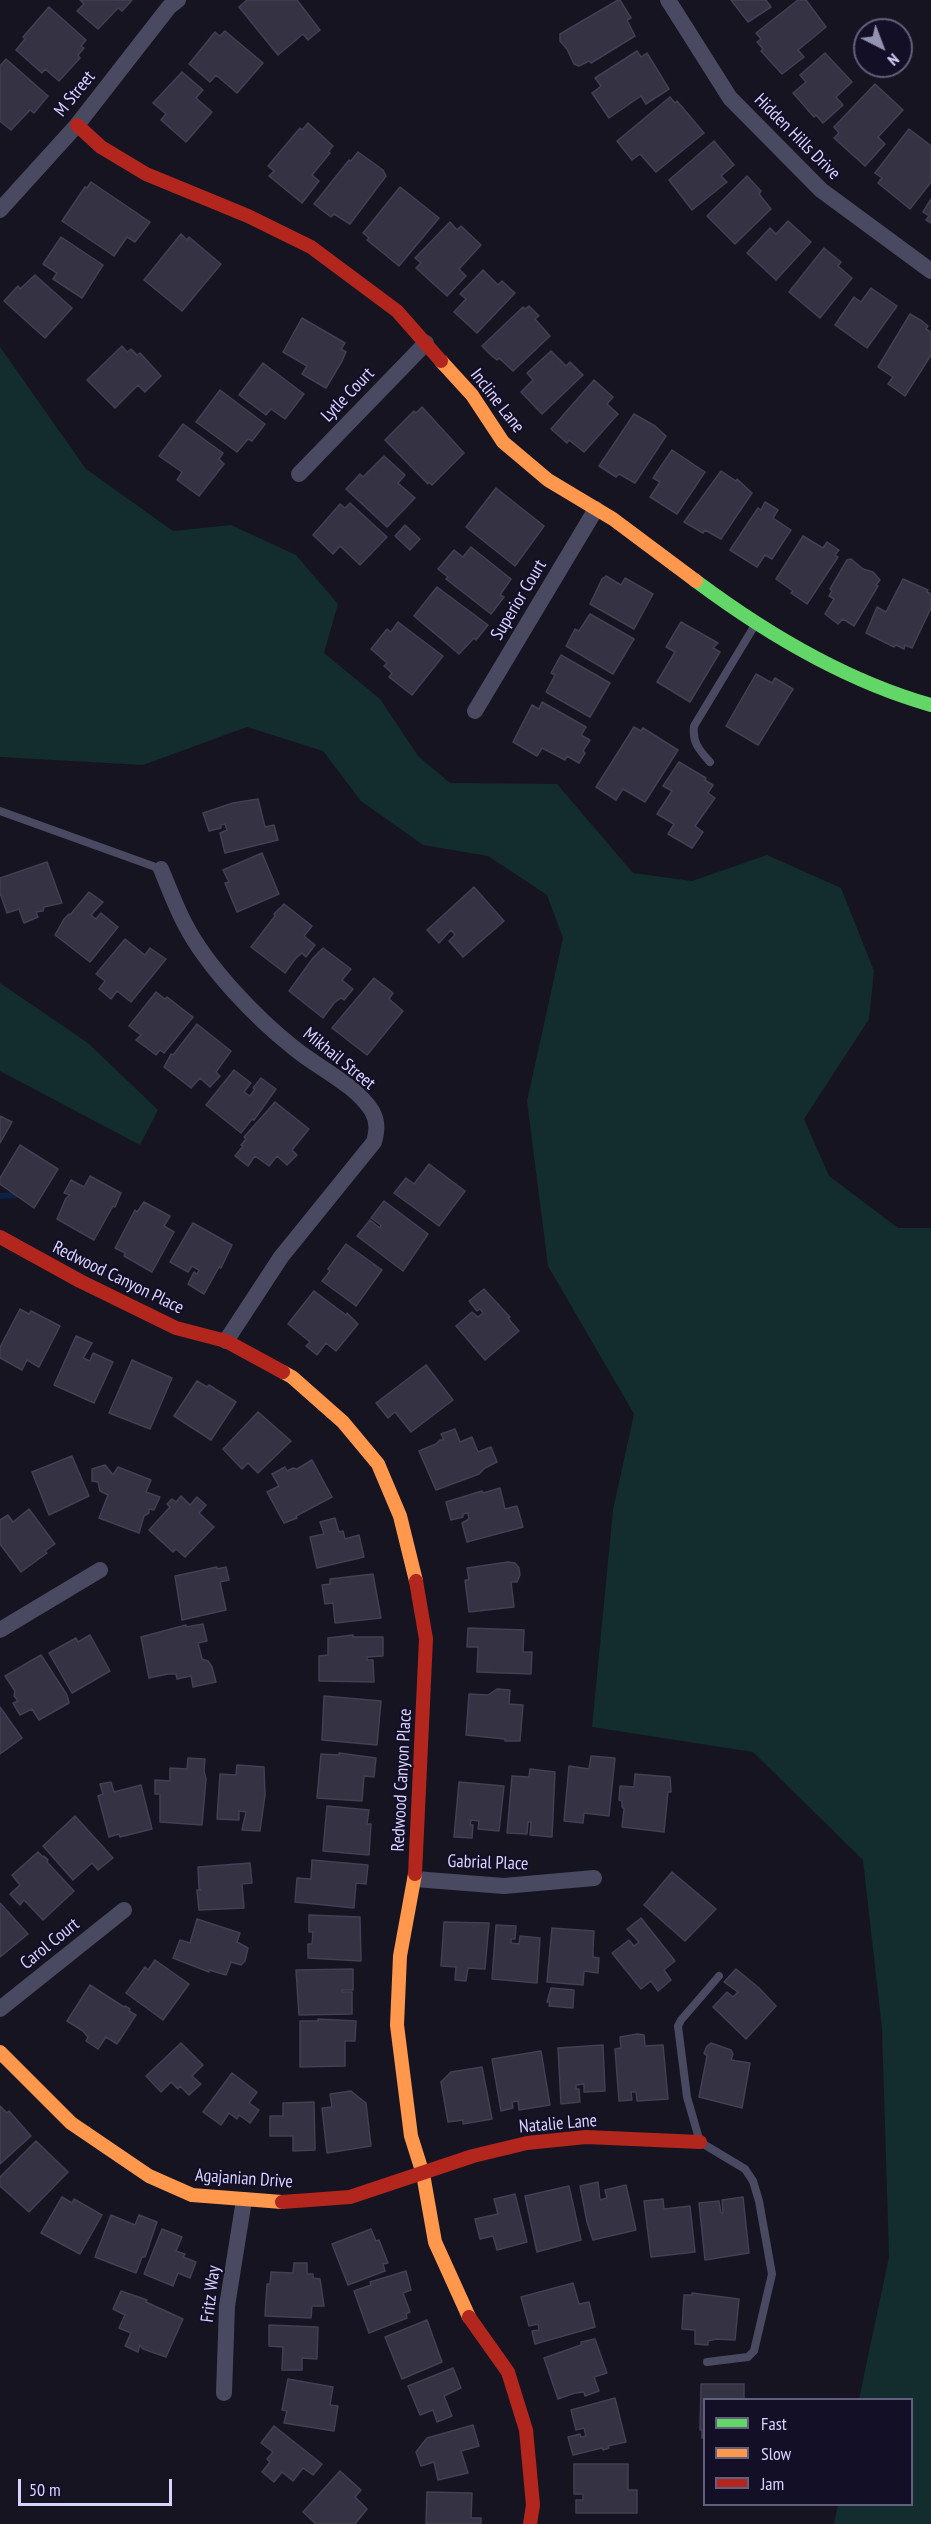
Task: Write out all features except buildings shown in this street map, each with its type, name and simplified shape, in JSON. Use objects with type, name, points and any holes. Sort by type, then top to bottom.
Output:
[{"type":"street","name":"M Street","points":[[0,210],[77,125],[169,7],[178,0]]},
{"type":"street","name":"Hidden Hills Drive","points":[[668,0],[730,98],[821,190],[931,271]]},
{"type":"street","name":"Incline Lane","points":[[77,125],[101,147],[146,174],[248,216],[311,247],[397,311],[472,395],[503,442],[548,480],[613,519],[708,590],[800,650],[889,693],[931,705]]},
{"type":"street","name":"Lytle Court","points":[[299,474],[426,343]]},
{"type":"street","name":"Superior Court","points":[[475,711],[596,509]]},
{"type":"street","name":"Mikhail Street","points":[[161,869],[186,926],[233,990],[257,1017],[295,1049],[357,1094],[372,1112],[378,1128],[374,1142],[281,1257],[226,1341]]},
{"type":"street","name":"Redwood Canyon Place","points":[[0,1237],[80,1281],[176,1328],[226,1341],[292,1377],[344,1422],[378,1464],[400,1516],[416,1578],[426,1639],[415,1879],[400,1956],[397,2025],[411,2136],[423,2174],[435,2242],[469,2316],[508,2372],[526,2430],[533,2505],[530,2524]]},
{"type":"street","points":[[0,1630],[100,1570]]},
{"type":"street","name":"Gabrial Place","points":[[415,1879],[504,1886],[594,1878]]},
{"type":"street","name":"Carol Court","points":[[0,2009],[124,1910]]},
{"type":"street","name":"Agajanian Drive","points":[[0,2052],[71,2123],[149,2176],[192,2195],[274,2203],[350,2197],[423,2174]]},
{"type":"street","name":"Natalie Lane","points":[[423,2174],[473,2156],[527,2143],[586,2137],[700,2142]]},
{"type":"street","name":"Fritz Way","points":[[224,2393],[227,2306],[244,2200]]},
{"type":"lane","points":[[710,762],[697,748],[693,737],[694,726],[757,622]]},
{"type":"lane","points":[[0,812],[161,869]]},
{"type":"lane","points":[[707,2362],[748,2357],[754,2351],[772,2274],[759,2201],[749,2174],[741,2165],[700,2142],[687,2097],[678,2026],[719,1976]]},
{"type":"green space","points":[[0,347],[86,469],[173,531],[231,525],[296,555],[338,604],[324,653],[380,699],[418,756],[450,783],[557,784],[633,873],[692,881],[767,855],[841,888],[874,971],[869,1019],[804,1119],[829,1176],[898,1228],[931,1228],[931,2524],[834,2524],[838,2506],[913,2506],[913,2398],[859,2398],[889,2257],[882,2029],[863,1860],[753,1752],[592,1727],[613,1510],[634,1414],[548,1266],[527,1101],[563,938],[547,895],[488,856],[423,845],[361,801],[323,751],[247,727],[143,765],[0,757]]},
{"type":"green space","points":[[0,983],[88,1043],[158,1110],[140,1145],[0,1071]]},
{"type":"waterway","points":[[0,1196],[17,1195]]},
{"type":"traffic: fast","points":[[696,581],[723,601],[808,654],[868,683],[931,705]]},
{"type":"traffic: slow","points":[[441,361],[472,395],[503,442],[548,480],[613,519],[696,581]]},
{"type":"traffic: slow","points":[[283,1372],[292,1377],[343,1422],[378,1464],[400,1516],[416,1581]]},
{"type":"traffic: slow","points":[[415,1874],[400,1956],[397,2025],[411,2136],[423,2174],[435,2242],[469,2317]]},
{"type":"traffic: slow","points":[[0,2052],[71,2123],[149,2176],[192,2195],[282,2202]]},
{"type":"traffic: jam","points":[[77,125],[101,147],[146,174],[248,216],[311,247],[397,311],[441,361]]},
{"type":"traffic: jam","points":[[0,1237],[80,1281],[176,1328],[226,1341],[283,1372]]},
{"type":"traffic: jam","points":[[415,1874],[426,1639],[416,1581]]},
{"type":"traffic: jam","points":[[282,2202],[350,2197],[473,2156],[527,2143],[586,2137],[700,2142]]},
{"type":"traffic: jam","points":[[469,2317],[508,2372],[526,2430],[533,2505],[530,2524]]}]
